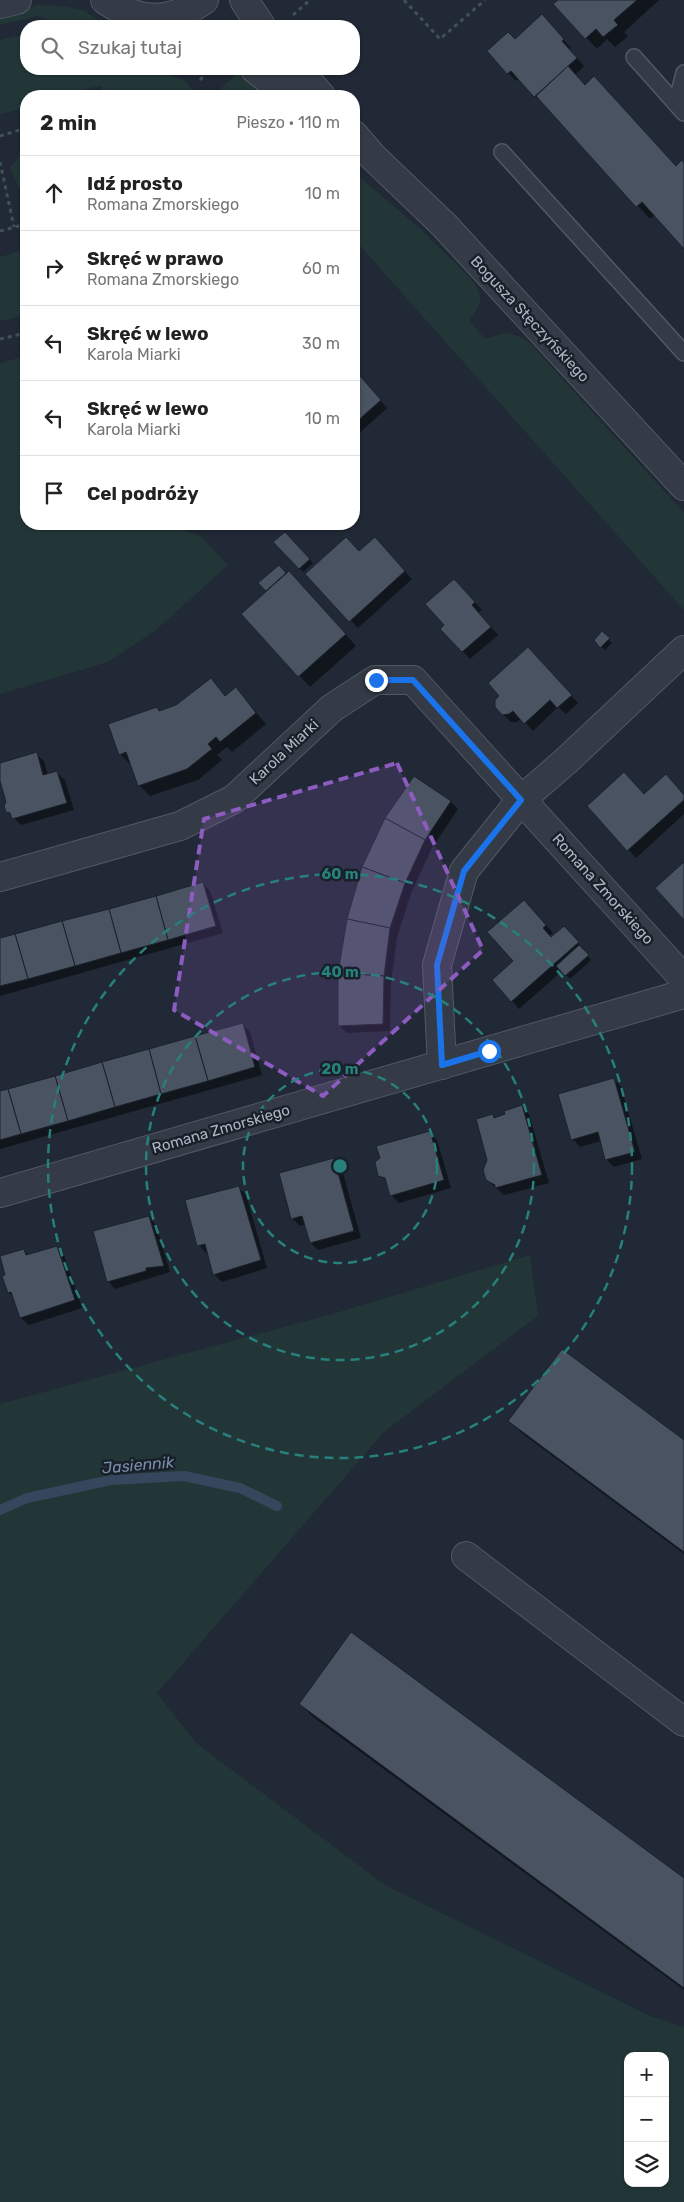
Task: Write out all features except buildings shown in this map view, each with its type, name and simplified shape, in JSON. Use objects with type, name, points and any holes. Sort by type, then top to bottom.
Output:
[{"type":"street","points":[[0,4],[17,0]]},
{"type":"street","points":[[105,0],[120,10],[136,16],[173,20]]},
{"type":"street","points":[[183,20],[188,10],[204,0]]},
{"type":"street","points":[[244,0],[257,20]]},
{"type":"street","points":[[263,75],[282,90]]},
{"type":"street","points":[[302,75],[316,90]]},
{"type":"street","name":"Bogusza Stęczyńskiego","points":[[363,149],[444,225],[684,486]]},
{"type":"street","points":[[442,1065],[437,965],[464,871],[521,800],[566,761],[684,650]]},
{"type":"street","name":"Karola Miarki","points":[[0,877],[180,826],[234,799],[332,708],[376,680],[413,680],[521,800]]},
{"type":"street","name":"Romana Zmorskiego","points":[[521,800],[684,979]]},
{"type":"street","name":"Romana Zmorskiego","points":[[0,1193],[684,994]]},
{"type":"street","points":[[466,1556],[684,1722]]},
{"type":"lane","points":[[634,56],[680,109]]},
{"type":"lane","points":[[680,109],[684,73]]},
{"type":"lane","points":[[502,152],[684,353]]},
{"type":"path","points":[[293,15],[310,0]]},
{"type":"path","points":[[404,0],[440,39],[485,0]]},
{"type":"path","points":[[200,80],[205,75]]},
{"type":"path","points":[[0,136],[20,130]]},
{"type":"path","points":[[0,162],[14,227]]},
{"type":"path","points":[[0,231],[20,226]]},
{"type":"path","points":[[0,339],[20,334]]},
{"type":"highlighted area","points":[[397,763],[483,950],[323,1096],[174,1010],[204,819]]},
{"type":"shaded area","points":[[39,5],[62,6],[83,10],[98,20],[49,20],[37,16],[0,25],[0,15]]},
{"type":"shaded area","points":[[20,35],[20,75],[169,75],[184,80],[192,90],[102,90],[101,86],[81,90],[20,90],[20,109],[0,114],[0,40]]},
{"type":"shaded area","points":[[236,75],[240,75],[258,90],[221,90]]},
{"type":"shaded area","points":[[20,155],[20,188],[19,188],[10,168]]},
{"type":"shaded area","points":[[360,177],[418,227],[470,278],[478,290],[480,299],[477,309],[469,320],[485,339],[507,332],[527,340],[684,513],[684,610],[360,246]]},
{"type":"shaded area","points":[[20,251],[20,316],[0,321],[0,257]]},
{"type":"shaded area","points":[[20,358],[20,530],[182,530],[200,536],[228,565],[156,630],[108,662],[0,694],[0,363]]},
{"type":"shaded area","points":[[530,1255],[538,1316],[384,1432],[157,1693],[196,1743],[385,1885],[650,2016],[684,2027],[684,2202],[0,2202],[0,1404],[332,1314]]},
{"type":"waterway","name":"Jasiennik","points":[[0,1510],[27,1498],[111,1480],[184,1476],[240,1488],[277,1506]]},
{"type":"route","points":[[376,680],[413,680],[521,800],[464,871],[437,965],[442,1065],[489,1051]]}]
